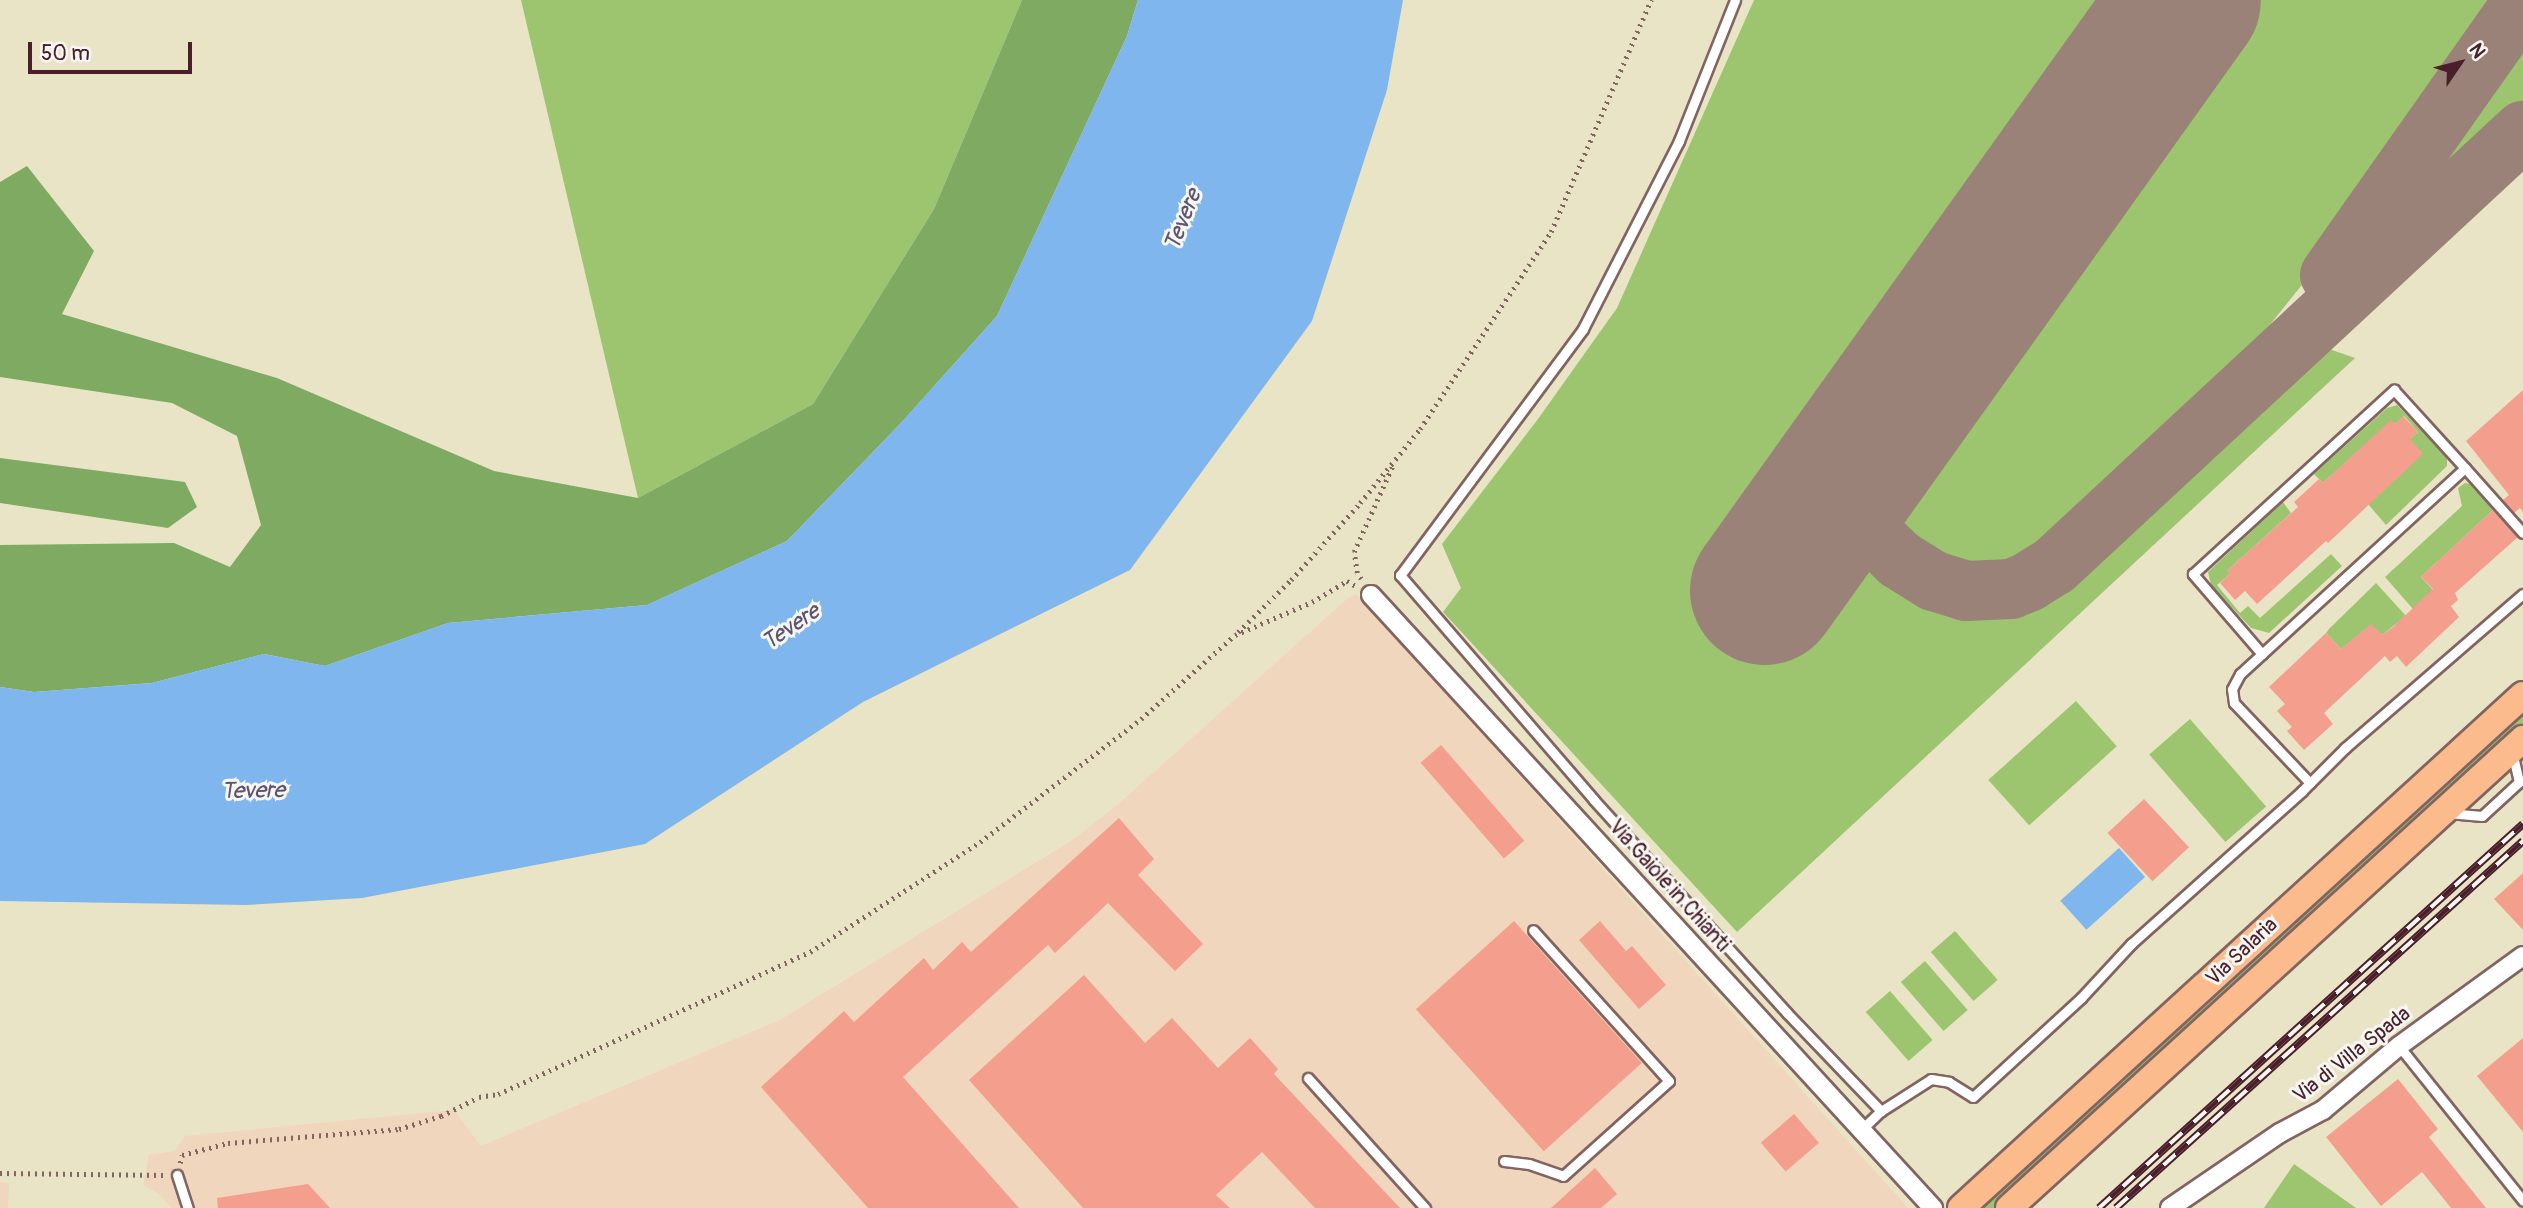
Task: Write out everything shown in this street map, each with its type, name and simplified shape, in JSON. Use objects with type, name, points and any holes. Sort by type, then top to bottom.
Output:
[{"type":"main road","name":"Via Salaria","points":[[1961,1208],[2523,695]]},
{"type":"main road","name":"Via Salaria","points":[[2009,1208],[2517,745]]},
{"type":"street","name":"Via Gaiole in Chianti","points":[[1371,595],[1933,1208]]},
{"type":"street","name":"Via di Villa Spada","points":[[2170,1208],[2280,1133],[2323,1110],[2399,1046],[2523,956]]},
{"type":"lane","points":[[1735,0],[1679,141],[1583,329],[1400,575],[1594,800],[1778,1003],[1881,1111]]},
{"type":"lane","points":[[2262,654],[2193,574],[2394,390],[2523,533]]},
{"type":"lane","points":[[2310,783],[2234,703],[2232,690],[2240,674],[2465,468]]},
{"type":"lane","points":[[1861,1130],[1881,1111],[1931,1079],[1949,1082],[1973,1097],[2081,998],[2131,944],[2310,783],[2345,748],[2523,594]]},
{"type":"lane","points":[[1504,1161],[1529,1164],[1563,1175],[1669,1081],[1533,930]]},
{"type":"lane","points":[[2399,1046],[2523,1201]]},
{"type":"lane","points":[[1308,1078],[1425,1208]]},
{"type":"lane","points":[[177,1175],[188,1208]]},
{"type":"path","points":[[0,1173],[177,1175],[182,1155],[228,1143],[399,1129],[442,1116],[479,1097],[498,1094],[810,952],[990,834],[1142,719],[1235,635],[1291,580],[1420,429],[1550,232],[1650,0]]},
{"type":"path","points":[[1371,595],[1357,573],[1354,552],[1396,459]]},
{"type":"path","points":[[1235,635],[1312,602],[1347,581],[1371,595]]},
{"type":"shaded area","points":[[1356,594],[1908,1208],[172,1208],[159,1194],[143,1185],[149,1155],[175,1151],[185,1136],[454,1110],[481,1146],[780,1020],[1071,841],[1115,807],[1347,599]]},
{"type":"shaded area","points":[[0,1182],[9,1183],[8,1208],[0,1208]]},
{"type":"green space","points":[[521,0],[1022,0],[934,209],[813,404],[638,498]]},
{"type":"green space","points":[[1022,0],[1138,0],[1127,36],[997,316],[901,423],[787,541],[647,605],[448,623],[325,666],[264,654],[152,683],[34,692],[0,687],[0,545],[174,543],[230,567],[261,525],[237,436],[172,403],[0,377],[0,182],[27,166],[94,251],[62,314],[277,378],[494,471],[638,498],[813,404],[934,209]]},
{"type":"green space","points":[[1754,0],[2113,0],[1708,576],[1796,642],[1846,568],[1863,562],[1927,599],[1959,611],[1991,613],[2015,609],[2052,594],[2308,354],[2329,349],[2355,358],[1737,932],[1443,612],[1461,588],[1442,544],[1538,419],[1617,308]]},
{"type":"green space","points":[[2243,0],[2501,0],[2313,271],[2240,362],[2052,540],[2025,560],[1996,569],[1974,569],[1922,546],[1902,524],[1896,511],[1896,494]]},
{"type":"green space","points":[[2523,41],[2523,102],[2433,185],[2428,179]]},
{"type":"green space","points":[[2397,405],[2447,458],[2447,466],[2386,525],[2368,504],[2410,439],[2418,432],[2404,416],[2395,424],[2391,421],[2323,483],[2314,474],[2387,408]]},
{"type":"green space","points":[[0,458],[185,482],[197,507],[168,528],[0,503]]},
{"type":"green space","points":[[2465,483],[2470,484],[2493,510],[2421,577],[2433,590],[2413,609],[2385,577],[2462,506],[2458,488]]},
{"type":"green space","points":[[2283,502],[2291,513],[2228,570],[2230,574],[2217,585],[2240,613],[2248,606],[2260,618],[2331,554],[2342,566],[2269,633],[2251,628],[2211,585],[2208,572]]},
{"type":"green space","points":[[2376,583],[2406,616],[2382,635],[2371,625],[2341,649],[2326,633]]},
{"type":"green space","points":[[2076,701],[2117,746],[2029,825],[1988,780]]},
{"type":"green space","points":[[2523,709],[2523,726],[2147,1071],[1995,1208],[1975,1208]]},
{"type":"green space","points":[[2190,719],[2266,807],[2225,842],[2149,754]]},
{"type":"green space","points":[[1955,931],[1998,980],[1973,1001],[1931,952]]},
{"type":"green space","points":[[1925,961],[1968,1010],[1943,1031],[1901,982]]},
{"type":"green space","points":[[1890,991],[1933,1040],[1908,1061],[1866,1012]]},
{"type":"green space","points":[[2294,1164],[2356,1208],[2264,1208]]},
{"type":"water","name":"Tevere","points":[[1138,0],[1403,0],[1387,90],[1312,321],[1130,570],[863,702],[645,844],[362,898],[246,905],[0,901],[0,687],[34,692],[152,683],[264,654],[325,666],[448,623],[647,605],[787,541],[901,423],[997,316],[1127,36]]},
{"type":"water","points":[[2119,848],[2145,877],[2086,930],[2060,901]]},
{"type":"building","points":[[2523,390],[2523,512],[2520,508],[2514,513],[2503,500],[2509,495],[2466,441]]},
{"type":"building","points":[[2403,416],[2418,432],[2410,439],[2423,454],[2328,543],[2326,541],[2257,604],[2245,591],[2235,600],[2220,583],[2230,574],[2227,571],[2298,507],[2294,502],[2319,479],[2323,483],[2391,420],[2395,424]]},
{"type":"building","points":[[2493,510],[2518,537],[2455,593],[2458,600],[2451,606],[2459,617],[2406,667],[2397,656],[2390,662],[2385,656],[2324,713],[2333,724],[2304,750],[2287,731],[2292,727],[2277,711],[2285,704],[2269,687],[2326,633],[2341,649],[2371,624],[2382,635],[2393,627],[2433,589],[2421,577]]},
{"type":"building","points":[[1441,745],[1524,841],[1504,859],[1421,763]]},
{"type":"building","points":[[2144,799],[2189,847],[2152,881],[2107,833]]},
{"type":"building","points":[[1119,818],[1154,859],[1138,875],[1203,944],[1175,971],[1108,903],[1055,953],[1048,945],[903,1077],[1019,1208],[868,1208],[761,1087],[844,1011],[854,1022],[924,958],[933,970],[962,942],[971,952]]},
{"type":"building","points":[[2523,873],[2523,930],[2494,899]]},
{"type":"building","points":[[1514,921],[1642,1063],[1544,1151],[1416,1009]]},
{"type":"building","points":[[1600,921],[1626,951],[1632,946],[1666,985],[1639,1009],[1579,940]]},
{"type":"building","points":[[1084,975],[1145,1043],[1172,1018],[1218,1068],[1250,1038],[1278,1069],[1274,1074],[1400,1208],[1315,1208],[1262,1152],[1216,1195],[1230,1208],[1083,1208],[969,1080]]},
{"type":"building","points":[[2523,1038],[2523,1132],[2477,1076]]},
{"type":"building","points":[[2398,1079],[2438,1129],[2429,1137],[2486,1208],[2451,1208],[2422,1172],[2381,1206],[2326,1137]]},
{"type":"building","points":[[1794,1114],[1819,1143],[1786,1172],[1761,1143]]},
{"type":"building","points":[[1595,1168],[1617,1194],[1601,1208],[1551,1208]]},
{"type":"building","points":[[308,1184],[330,1208],[218,1208],[217,1198]]},
{"type":"taxiway","points":[[2330,275],[2523,1]]},
{"type":"taxiway","points":[[1860,457],[1852,494],[1858,514],[1900,560],[1934,581],[1966,591],[2011,589],[2028,582],[2054,566],[2523,131]]},
{"type":"runway","points":[[1764,590],[2186,0]]},
{"type":"railway","points":[[2099,1208],[2523,824]]},
{"type":"railway","points":[[2116,1208],[2523,841]]}]
